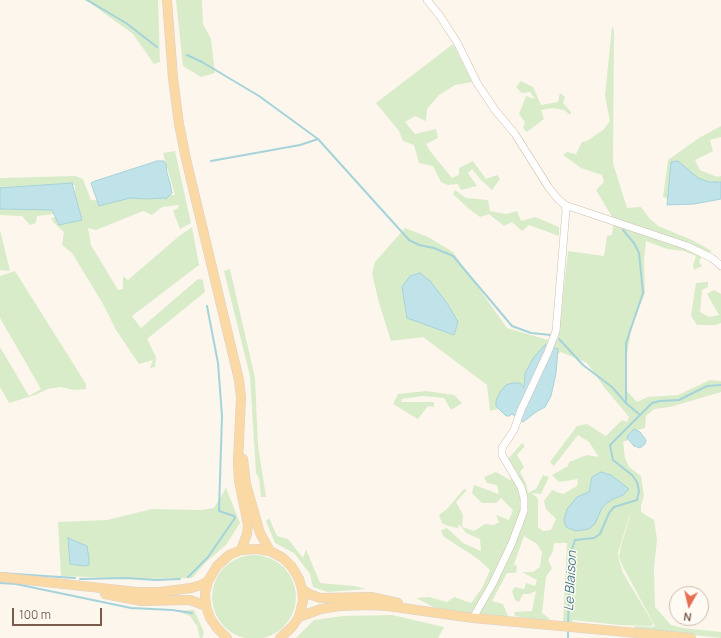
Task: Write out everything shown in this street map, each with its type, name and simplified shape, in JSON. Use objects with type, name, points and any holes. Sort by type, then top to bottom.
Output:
[{"type":"main road","points":[[167,0],[173,78],[179,124],[239,380],[246,484],[260,534],[270,551]]},
{"type":"main road","points":[[241,414],[238,462],[239,481],[248,524],[247,534],[241,550]]},
{"type":"main road","points":[[227,638],[210,618],[206,606],[205,593],[208,581],[216,566],[229,555],[241,550],[257,548],[270,551],[283,558],[292,567],[299,579],[302,589],[303,601],[298,617],[292,627],[280,638]]},
{"type":"main road","points":[[0,578],[63,583],[107,590],[145,592],[160,592],[191,588],[208,581]]},
{"type":"main road","points":[[63,583],[129,600],[154,602],[190,600],[206,606]]},
{"type":"main road","points":[[302,589],[309,594],[320,598],[371,597],[390,600],[426,611]]},
{"type":"main road","points":[[298,617],[321,609],[357,605],[388,606],[473,618],[691,638]]},
{"type":"street","points":[[427,0],[440,16],[458,44],[477,83],[491,104],[515,134],[549,188],[558,199],[565,205],[687,246],[712,258],[721,266]]},
{"type":"street","points":[[473,618],[493,583],[512,543],[524,511],[524,498],[521,487],[502,455],[502,448],[514,430],[521,410],[550,348],[556,331],[566,215],[565,205]]},
{"type":"green space","points":[[84,0],[158,0],[160,62],[154,64],[133,34]]},
{"type":"green space","points":[[176,0],[202,0],[203,24],[211,39],[215,73],[201,77],[183,66]]},
{"type":"green space","points":[[612,27],[614,30],[613,163],[627,208],[641,207],[650,219],[658,226],[692,240],[712,251],[701,257],[699,262],[702,266],[694,270],[693,265],[696,256],[684,251],[667,249],[646,241],[644,260],[645,293],[632,326],[626,360],[627,391],[637,402],[648,397],[678,395],[710,380],[721,381],[721,392],[670,407],[654,409],[646,416],[645,428],[635,431],[633,438],[623,442],[625,458],[629,467],[641,476],[644,496],[641,505],[641,512],[654,520],[657,539],[654,568],[655,607],[669,623],[669,626],[721,632],[721,638],[636,629],[634,626],[652,627],[655,626],[619,557],[630,514],[618,553],[619,560],[623,573],[653,623],[652,626],[619,625],[573,620],[572,623],[563,622],[567,543],[554,543],[553,551],[548,560],[552,568],[546,577],[542,613],[550,619],[544,621],[515,616],[514,612],[532,611],[536,591],[529,594],[523,594],[519,602],[515,600],[512,591],[515,587],[524,589],[526,583],[535,586],[537,580],[522,572],[533,572],[540,567],[542,552],[537,544],[524,536],[514,564],[517,566],[516,573],[507,573],[492,601],[503,604],[508,616],[504,618],[437,609],[416,598],[429,597],[447,602],[454,597],[471,603],[482,588],[490,570],[478,559],[443,536],[441,530],[447,528],[463,543],[481,551],[480,539],[466,533],[459,524],[458,528],[442,523],[439,515],[447,509],[464,489],[467,490],[456,502],[463,515],[462,527],[474,531],[485,524],[494,525],[499,522],[496,515],[509,520],[513,510],[501,498],[496,503],[482,503],[472,493],[474,485],[499,494],[497,485],[487,483],[484,477],[496,472],[510,480],[518,474],[508,459],[522,443],[525,446],[517,455],[524,467],[520,472],[526,483],[528,493],[536,489],[543,475],[549,477],[541,494],[532,493],[538,499],[538,527],[543,531],[551,530],[556,519],[546,509],[544,501],[552,490],[563,494],[577,486],[578,479],[559,482],[552,475],[568,466],[569,462],[587,455],[599,457],[589,442],[578,435],[554,466],[550,462],[577,426],[587,424],[606,436],[622,420],[627,422],[629,417],[604,387],[587,363],[561,352],[534,365],[524,389],[496,406],[498,409],[490,411],[487,385],[423,337],[391,341],[379,303],[372,273],[375,262],[405,228],[428,237],[453,252],[507,328],[548,340],[558,340],[568,251],[604,256],[607,236],[612,235],[613,227],[611,215],[596,190],[604,182],[602,175],[581,168],[563,155],[567,152],[576,154],[582,142],[587,141],[603,130],[610,121],[605,96]]},
{"type":"green space","points":[[453,44],[472,82],[455,85],[439,95],[427,109],[426,121],[415,116],[405,122],[415,134],[436,129],[438,138],[426,144],[452,178],[459,175],[459,168],[473,161],[486,179],[497,175],[500,179],[492,190],[472,169],[468,173],[477,186],[461,190],[458,184],[448,185],[441,182],[433,166],[419,163],[414,145],[403,141],[399,131],[376,103]]},
{"type":"green space","points":[[521,81],[533,87],[541,105],[558,102],[560,93],[565,97],[563,103],[571,112],[570,115],[564,110],[553,108],[541,110],[544,119],[527,132],[523,128],[525,122],[519,114],[526,96],[535,99],[530,92],[522,93],[516,87]]},
{"type":"green space","points":[[721,126],[721,137],[710,140],[713,151],[695,160],[700,170],[717,177],[721,176],[721,187],[671,199],[663,197],[668,160],[699,138]]},
{"type":"green space","points":[[175,151],[191,223],[180,229],[173,211],[178,208],[179,205],[162,207],[152,215],[143,211],[96,230],[88,228],[91,245],[118,290],[123,289],[123,276],[128,280],[178,237],[192,227],[199,265],[132,316],[141,328],[198,279],[203,280],[205,292],[147,339],[156,357],[155,367],[150,368],[153,360],[139,364],[116,330],[103,304],[72,253],[62,245],[64,232],[54,223],[51,218],[59,216],[76,218],[75,185],[3,193],[0,192],[0,178],[75,176],[83,179],[91,200],[107,201],[137,194],[175,195],[163,153]]},
{"type":"green space","points":[[455,190],[466,198],[488,200],[490,211],[506,214],[517,211],[521,221],[535,217],[559,227],[559,236],[529,225],[522,231],[512,222],[504,226],[489,214],[480,217],[453,194]]},
{"type":"green space","points":[[55,206],[54,214],[37,216],[36,223],[30,225],[22,216],[0,215],[0,207]]},
{"type":"green space","points":[[0,230],[10,271],[0,270]]},
{"type":"green space","points":[[230,269],[255,378],[258,446],[266,497],[261,497],[259,478],[256,473],[250,376],[224,271]]},
{"type":"green space","points":[[15,271],[86,384],[86,389],[74,390],[61,387],[48,389],[35,395],[9,403],[0,387],[0,347],[29,396],[41,389],[0,318],[0,276]]},
{"type":"green space","points":[[708,282],[708,287],[702,290],[700,312],[709,317],[719,315],[707,294],[714,290],[721,294],[721,323],[715,325],[697,325],[691,316],[696,283]]},
{"type":"green space","points":[[426,391],[454,395],[462,403],[451,410],[444,398],[423,396],[402,399],[401,402],[434,402],[434,407],[428,406],[418,419],[393,404],[398,394]]},
{"type":"green space","points":[[226,488],[240,523],[226,545],[207,561],[192,578],[143,579],[61,576],[58,522],[107,520],[152,509],[201,510],[214,508]],"holes":[[[68,539],[87,546],[89,559]]]},
{"type":"green space","points":[[269,518],[277,536],[288,539],[303,558],[306,549],[320,583],[354,586],[366,589],[328,592],[313,587],[310,574],[294,553],[275,543],[266,521]]},
{"type":"green space","points":[[254,555],[262,556],[277,562],[289,574],[295,589],[295,605],[289,620],[277,632],[262,638],[254,639],[246,638],[231,632],[219,620],[213,605],[212,597],[213,589],[219,574],[231,562],[246,556]]},
{"type":"green space","points":[[194,610],[204,632],[202,638],[200,638],[197,626],[190,616],[178,611]]},
{"type":"green space","points":[[392,615],[444,627],[438,638],[296,638],[314,620],[343,616]]},
{"type":"water","points":[[157,161],[164,161],[166,164],[172,193],[166,199],[130,198],[99,206],[91,183]]},
{"type":"water","points":[[678,161],[698,178],[709,182],[721,182],[721,199],[694,204],[667,205],[671,162]]},
{"type":"water","points":[[72,183],[82,220],[59,225],[52,210],[0,209],[0,188]]},
{"type":"water","points":[[420,273],[430,281],[447,303],[458,322],[454,335],[407,318],[402,287],[410,276]]},
{"type":"water","points":[[545,345],[558,349],[556,373],[551,396],[545,407],[523,422],[512,414],[506,416],[496,406],[496,401],[500,392],[506,385],[512,383],[520,383],[524,388],[525,373],[534,357]]},
{"type":"water","points":[[634,429],[640,432],[646,440],[645,444],[640,448],[634,446],[627,438]]},
{"type":"water","points":[[601,472],[611,475],[629,489],[623,495],[613,499],[602,508],[595,524],[589,529],[576,531],[566,527],[564,520],[567,509],[577,497],[589,492],[592,477]]},
{"type":"water","points":[[68,538],[87,546],[89,565],[84,566],[70,564]]},
{"type":"waterway","points":[[87,0],[126,23],[157,47]]},
{"type":"waterway","points":[[187,55],[202,62],[259,96],[318,139]]},
{"type":"waterway","points":[[211,161],[300,145],[318,139],[409,240],[419,245],[434,248],[453,256],[512,326],[531,333],[551,335]]},
{"type":"waterway","points":[[623,230],[634,243],[639,253],[643,293],[626,343],[626,403],[640,415]]},
{"type":"waterway","points":[[188,577],[208,557],[235,518],[234,516],[219,511],[222,416],[218,363],[207,306]]},
{"type":"waterway","points":[[559,339],[583,365],[612,387],[626,403]]},
{"type":"waterway","name":"Le Blaison","points":[[568,624],[571,552],[575,540],[594,538],[600,534],[609,513],[614,507],[637,500],[639,491],[637,482],[632,475],[613,460],[610,445],[652,403],[679,400],[707,386],[721,385]]},
{"type":"waterway","points":[[0,573],[75,578]]},
{"type":"waterway","points":[[80,579],[180,579]]},
{"type":"waterway","points":[[0,583],[16,584],[131,608],[172,610],[192,613]]},
{"type":"waterway","name":"Le Blaison","points":[[568,628],[568,638]]}]
